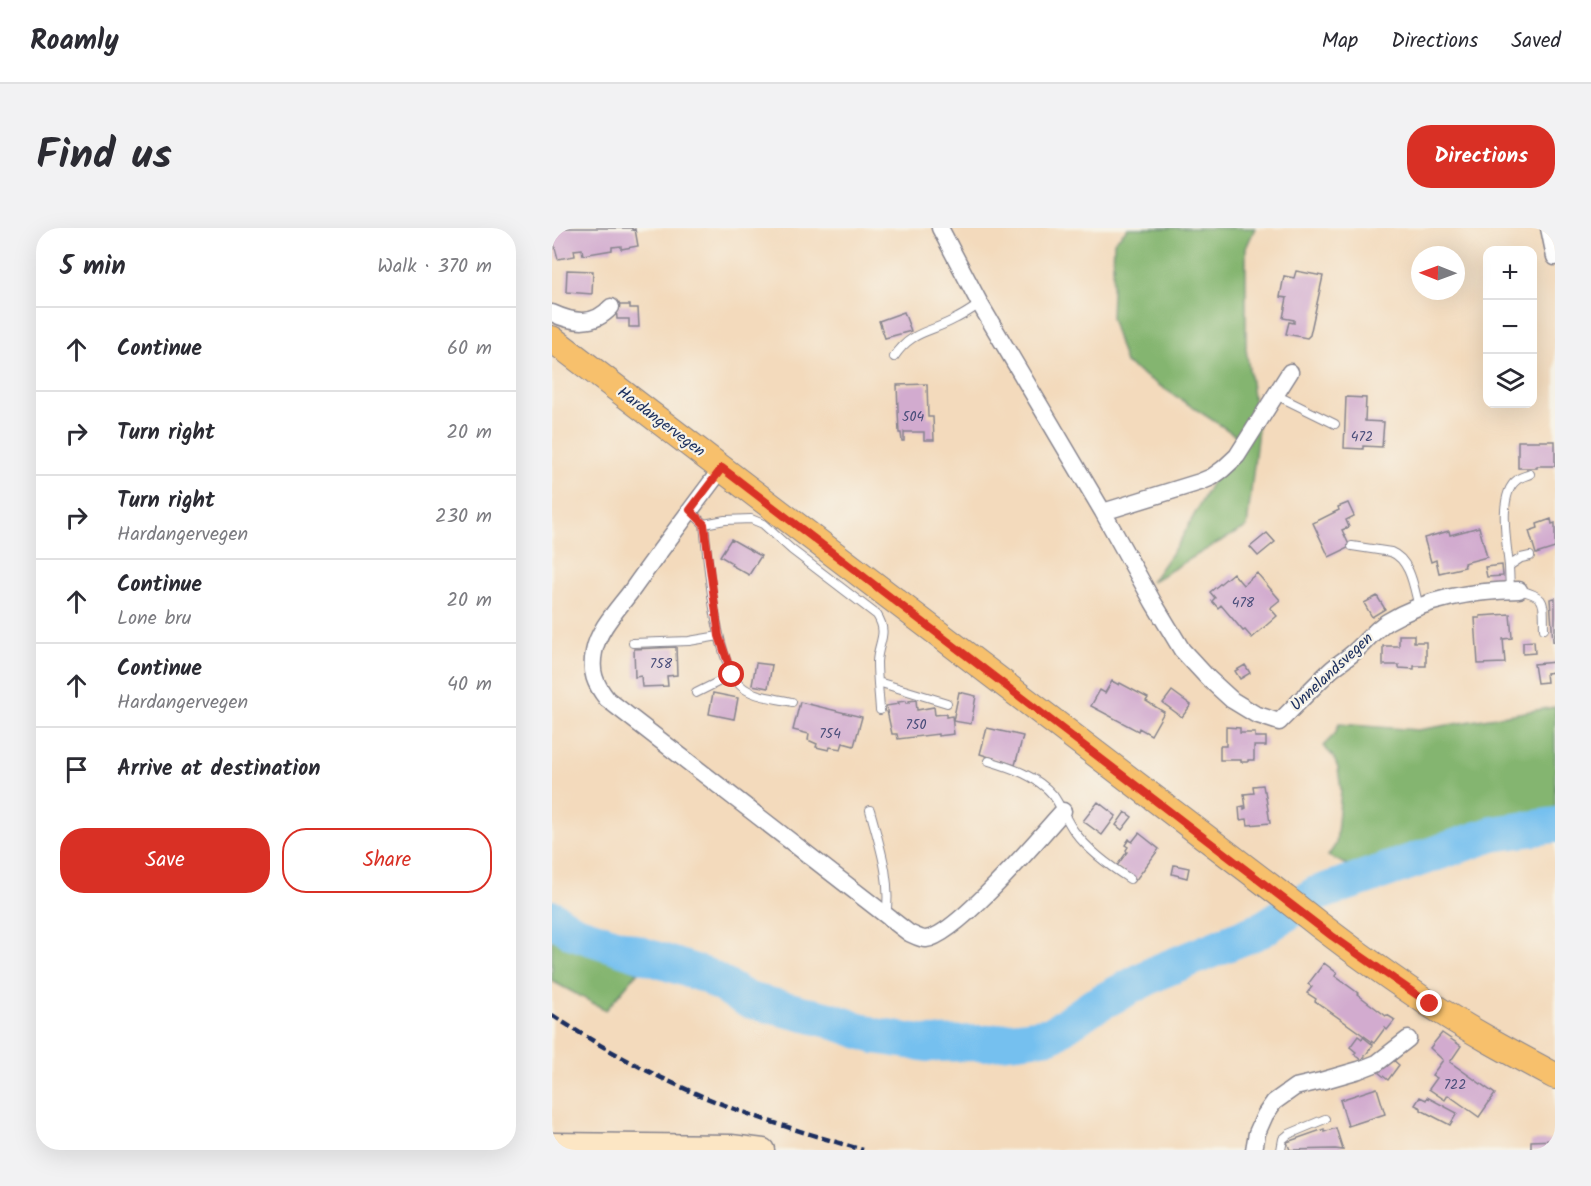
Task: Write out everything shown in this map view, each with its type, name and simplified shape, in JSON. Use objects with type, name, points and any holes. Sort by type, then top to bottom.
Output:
[{"type":"main road","name":"Hardangervegen","points":[[552,339],[1332,936],[1430,1004],[1501,1047],[1555,1076]]},
{"type":"street","name":"Unnelandsvegen","points":[[940,228],[980,304],[1182,650],[1232,700],[1255,714],[1279,723],[1332,669],[1385,623],[1419,607],[1465,594],[1515,590]]},
{"type":"street","points":[[1549,228],[1555,257]]},
{"type":"street","points":[[552,313],[571,320],[583,321],[597,319],[611,307]]},
{"type":"street","points":[[1103,512],[1200,482],[1223,470],[1237,456],[1290,372]]},
{"type":"street","points":[[722,468],[598,639],[592,665],[598,687],[607,699],[886,916],[909,933],[925,939],[946,930],[966,914],[1063,811]]},
{"type":"street","points":[[1254,1150],[1257,1132],[1265,1115],[1274,1102],[1294,1087],[1350,1073],[1377,1063],[1408,1039]]},
{"type":"street","points":[[552,1144],[731,1146],[763,1150]]},
{"type":"lane","points":[[894,357],[911,338],[954,320],[980,304]]},
{"type":"lane","points":[[1276,395],[1335,424]]},
{"type":"lane","points":[[1530,474],[1518,478],[1512,484],[1507,495],[1505,523],[1509,566],[1515,590],[1533,593],[1540,597],[1544,629]]},
{"type":"lane","points":[[690,510],[704,524],[719,636],[732,675],[741,686],[752,692],[792,702]]},
{"type":"lane","points":[[704,524],[751,519],[763,524],[792,550],[877,615],[884,630],[877,662],[879,710]]},
{"type":"lane","points":[[1352,546],[1397,554],[1407,568],[1419,607]]},
{"type":"lane","points":[[1509,566],[1521,558],[1530,556]]},
{"type":"lane","points":[[633,643],[689,641],[719,636]]},
{"type":"lane","points":[[696,693],[732,675]]},
{"type":"lane","points":[[878,682],[947,703]]},
{"type":"lane","points":[[988,761],[1010,767],[1042,784],[1063,811],[1073,831],[1109,866],[1130,879]]},
{"type":"lane","points":[[870,810],[883,858],[888,901],[886,916]]},
{"type":"lane","points":[[1281,1150],[1284,1139],[1289,1134],[1325,1119]]},
{"type":"green space","points":[[1128,228],[1255,228],[1246,248],[1246,349],[1258,429],[1247,527],[1151,582],[1180,541],[1237,436],[1125,363],[1111,318],[1114,242]]},
{"type":"green space","points":[[1555,707],[1555,839],[1365,873],[1328,856],[1336,844],[1341,790],[1338,768],[1333,756],[1323,746],[1335,734],[1339,724],[1418,730]]},
{"type":"green space","points":[[552,927],[573,944],[638,972],[606,1010],[552,981]]},
{"type":"building","points":[[553,228],[632,228],[632,230],[635,229],[638,246],[621,249],[621,246],[612,247],[612,250],[583,255],[582,249],[574,250],[575,256],[558,259],[552,237],[555,236]]},
{"type":"building","points":[[567,270],[593,271],[592,294],[566,292]]},
{"type":"building","points":[[1296,271],[1323,276],[1310,335],[1307,338],[1286,334],[1289,322],[1294,323],[1294,320],[1283,318],[1287,298],[1280,297],[1284,276],[1294,278]]},
{"type":"building","points":[[616,305],[630,305],[630,308],[638,308],[639,327],[629,327],[629,319],[617,319]]},
{"type":"building","points":[[904,312],[911,331],[885,338],[879,321]]},
{"type":"building","points":[[927,384],[928,417],[933,417],[934,440],[924,440],[924,432],[904,432],[904,441],[902,441],[901,433],[899,433],[897,385]]},
{"type":"building","points":[[1346,397],[1366,398],[1365,421],[1384,422],[1382,447],[1344,448]]},
{"type":"building","points":[[1518,441],[1555,441],[1555,466],[1518,468]]},
{"type":"building","points":[[1348,503],[1354,516],[1346,520],[1349,527],[1342,530],[1350,547],[1329,557],[1313,523]]},
{"type":"building","points":[[1551,519],[1552,524],[1555,523],[1555,548],[1536,554],[1529,531],[1538,528],[1537,524]]},
{"type":"building","points":[[1479,527],[1487,557],[1464,563],[1465,567],[1439,573],[1436,560],[1431,562],[1424,538],[1449,531],[1450,535]]},
{"type":"building","points":[[1267,533],[1275,542],[1258,556],[1250,547]]},
{"type":"building","points":[[731,539],[761,556],[749,575],[720,556]]},
{"type":"building","points":[[1502,565],[1503,576],[1487,577],[1485,567]]},
{"type":"building","points":[[1233,573],[1243,585],[1257,573],[1280,600],[1270,608],[1277,616],[1252,638],[1221,605],[1218,608],[1212,601],[1215,598],[1210,592]]},
{"type":"building","points":[[1377,596],[1385,609],[1372,617],[1364,603]]},
{"type":"building","points":[[1555,598],[1555,642],[1553,642],[1550,599]]},
{"type":"building","points":[[1510,614],[1512,638],[1503,639],[1505,663],[1478,664],[1475,618]]},
{"type":"building","points":[[1399,635],[1414,635],[1414,642],[1426,642],[1426,666],[1414,666],[1414,669],[1399,668],[1399,665],[1383,665],[1383,646],[1399,646]]},
{"type":"building","points":[[1534,641],[1535,653],[1523,654],[1523,642]]},
{"type":"building","points":[[676,647],[677,675],[667,676],[668,686],[642,687],[641,676],[635,677],[634,649]]},
{"type":"building","points":[[1555,662],[1555,672],[1546,673],[1547,682],[1537,683],[1534,664]]},
{"type":"building","points":[[756,663],[772,665],[768,688],[752,685]]},
{"type":"building","points":[[1245,665],[1250,673],[1240,679],[1235,671]]},
{"type":"building","points":[[1112,681],[1148,698],[1146,701],[1164,712],[1151,735],[1139,728],[1138,731],[1091,706],[1100,690],[1105,693]]},
{"type":"building","points":[[1172,691],[1191,705],[1182,717],[1163,703]]},
{"type":"building","points":[[959,692],[976,696],[971,724],[953,721]]},
{"type":"building","points":[[713,693],[738,698],[734,719],[709,714]]},
{"type":"building","points":[[916,700],[917,710],[934,707],[935,715],[952,716],[954,734],[898,739],[897,734],[892,734],[886,706]]},
{"type":"building","points":[[800,702],[862,717],[854,746],[843,743],[841,749],[830,747],[829,750],[816,747],[817,744],[808,740],[809,734],[793,730]]},
{"type":"building","points":[[1226,727],[1240,728],[1240,733],[1255,733],[1255,737],[1266,737],[1266,746],[1254,746],[1254,760],[1248,760],[1248,762],[1220,760],[1220,746],[1226,746]]},
{"type":"building","points":[[987,728],[1023,736],[1015,765],[980,754]]},
{"type":"building","points":[[1263,785],[1270,823],[1248,825],[1247,819],[1240,820],[1239,807],[1246,808],[1244,794],[1254,793],[1253,786]]},
{"type":"building","points":[[1098,802],[1116,816],[1102,835],[1083,821]]},
{"type":"building","points":[[1125,812],[1132,817],[1122,830],[1116,825]]},
{"type":"building","points":[[1139,833],[1159,849],[1135,881],[1116,867],[1127,852],[1128,847],[1125,845],[1129,839],[1132,842]]},
{"type":"building","points":[[1174,865],[1189,868],[1187,878],[1172,874]]},
{"type":"building","points":[[1324,963],[1337,973],[1335,976],[1357,994],[1395,1020],[1387,1030],[1385,1028],[1374,1043],[1307,993],[1312,987],[1308,984]]},
{"type":"building","points":[[1442,1033],[1461,1046],[1450,1062],[1495,1094],[1479,1117],[1448,1095],[1445,1100],[1429,1089],[1437,1078],[1432,1075],[1443,1060],[1430,1048]]},
{"type":"building","points":[[1358,1036],[1373,1045],[1362,1060],[1354,1054],[1356,1052],[1350,1047]]},
{"type":"building","points":[[1390,1057],[1399,1065],[1388,1080],[1378,1072]]},
{"type":"building","points":[[1377,1088],[1385,1114],[1348,1126],[1340,1100]]},
{"type":"building","points":[[1420,1097],[1426,1100],[1427,1097],[1457,1113],[1450,1125],[1415,1105]]},
{"type":"building","points":[[1336,1128],[1343,1150],[1290,1150],[1287,1142],[1324,1129],[1324,1132]]},
{"type":"building","points":[[1555,1140],[1555,1150],[1531,1150],[1531,1141]]},
{"type":"waterway","points":[[552,918],[573,932],[707,976],[748,1000],[830,1020],[875,1036],[928,1044],[985,1043],[1051,1035],[1092,1007],[1158,972],[1261,930],[1316,894],[1493,834],[1555,825]]},
{"type":"railway","points":[[552,1015],[625,1059],[682,1087],[762,1119],[863,1150]]},
{"type":"route","points":[[732,675],[719,636],[704,524],[690,510],[722,468],[1332,936],[1430,1004]]}]
